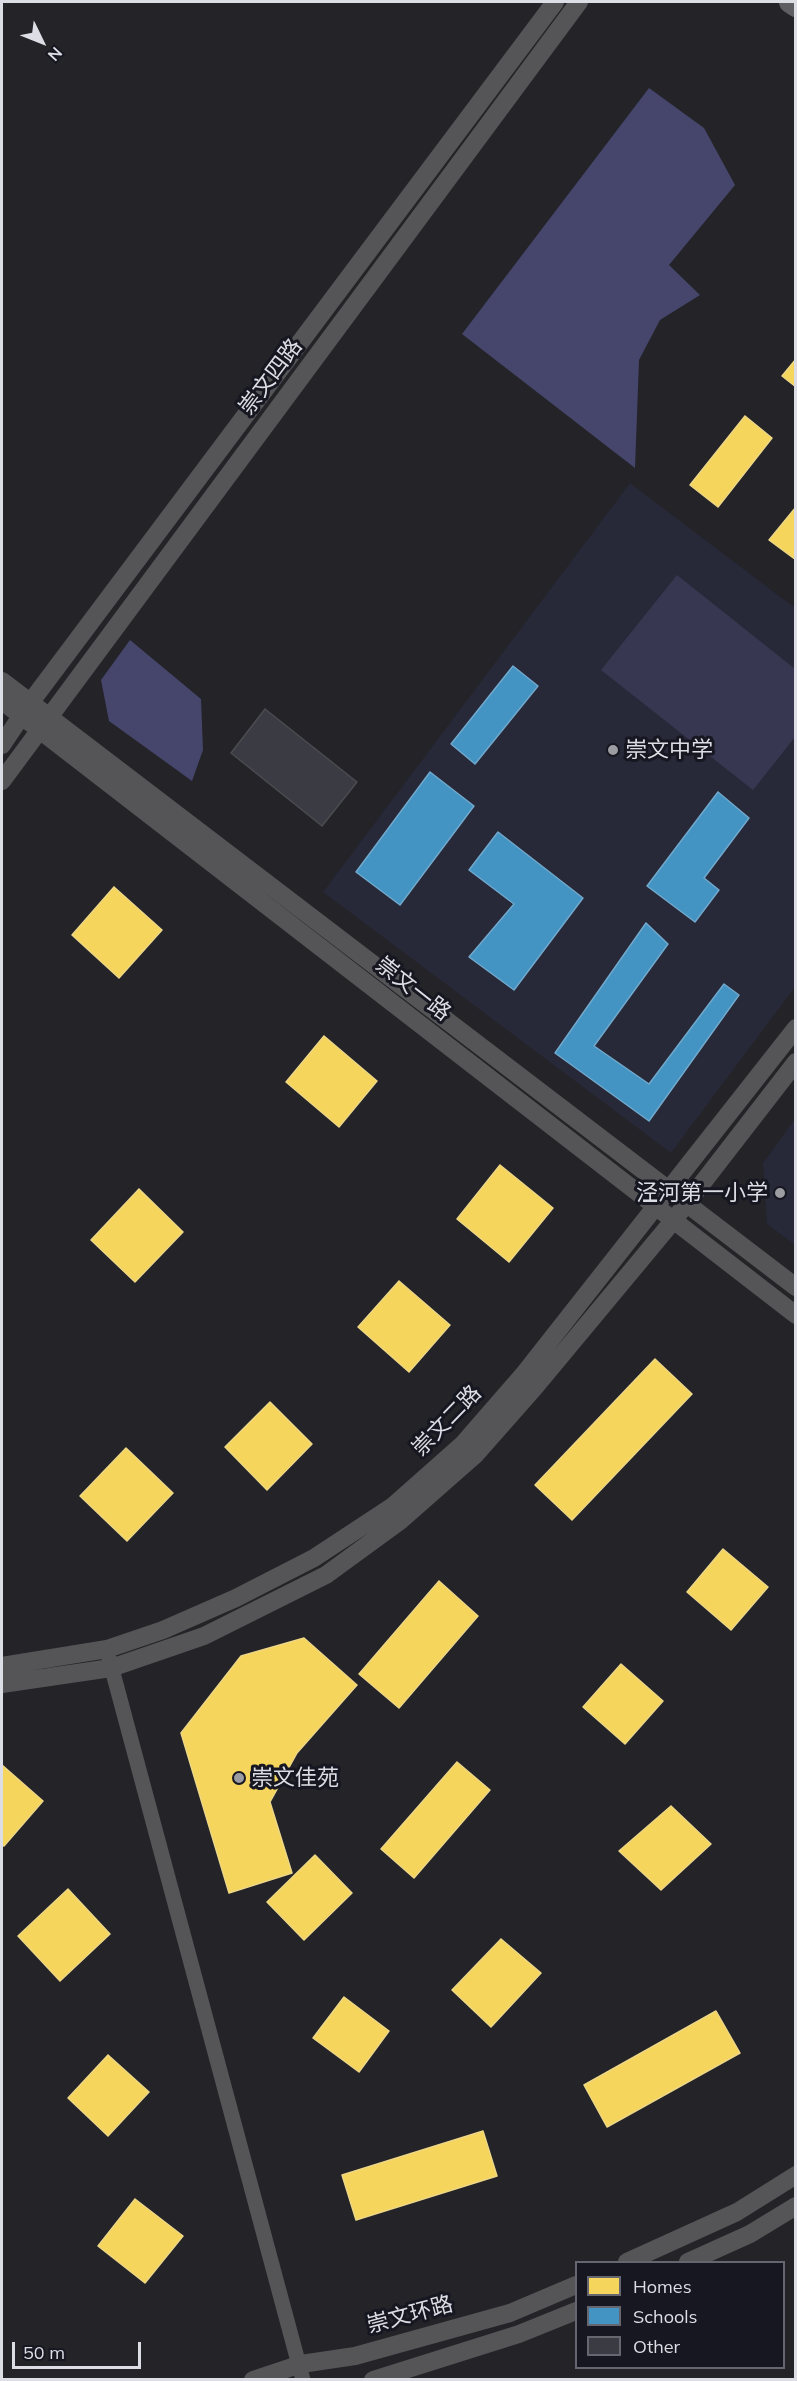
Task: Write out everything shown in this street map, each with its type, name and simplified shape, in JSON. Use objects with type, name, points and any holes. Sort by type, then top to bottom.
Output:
[{"type":"main road","points":[[790,2],[795,6]]},
{"type":"street","name":"崇文四路","points":[[2,745],[555,2]]},
{"type":"street","name":"崇文四路","points":[[2,781],[579,2]]},
{"type":"street","name":"崇文一路","points":[[2,681],[26,710],[795,1287]]},
{"type":"street","name":"崇文一路","points":[[2,701],[26,710]]},
{"type":"street","name":"崇文一路","points":[[44,723],[655,1207],[795,1315]]},
{"type":"street","name":"崇文二路","points":[[2,1666],[107,1649],[163,1630],[236,1598],[314,1558],[393,1506],[463,1444],[523,1375],[795,1028]]},
{"type":"street","name":"崇文二路","points":[[2,1684],[111,1668],[204,1636],[326,1575],[400,1521],[475,1455],[535,1387],[673,1221],[795,1062]]},
{"type":"street","points":[[107,1649],[302,2372]]},
{"type":"street","points":[[629,2261],[737,2212],[795,2175]]},
{"type":"street","points":[[690,2261],[750,2234],[795,2206]]},
{"type":"street","name":"崇文环路","points":[[253,2379],[302,2372],[510,2313],[575,2285]]},
{"type":"street","points":[[373,2379],[519,2334],[575,2312]]},
{"type":"shaded area","points":[[649,88],[704,128],[735,185],[669,265],[700,295],[660,320],[639,360],[635,468],[462,334]]},
{"type":"shaded area","name":"崇文中学","points":[[630,483],[795,608],[795,987],[671,1153],[323,892]]},
{"type":"shaded area","points":[[677,575],[795,669],[795,737],[753,790],[601,670]]},
{"type":"shaded area","points":[[130,640],[201,699],[203,750],[192,781],[109,721],[101,680]]},
{"type":"shaded area","name":"泾河第一小学","points":[[795,1119],[795,1245],[767,1224],[763,1163]]},
{"type":"building: Homes","points":[[796,359],[796,387],[782,376]]},
{"type":"building: Homes","points":[[745,416],[772,438],[718,507],[690,485]]},
{"type":"building: Homes","points":[[796,507],[796,560],[769,540]]},
{"type":"building: Homes","points":[[114,887],[162,930],[119,978],[72,935]]},
{"type":"building: Homes","points":[[324,1036],[377,1081],[339,1127],[286,1082]]},
{"type":"building: Homes","points":[[500,1165],[553,1208],[509,1262],[457,1219]]},
{"type":"building: Homes","points":[[139,1189],[183,1232],[135,1282],[91,1240]]},
{"type":"building: Homes","points":[[399,1281],[450,1325],[409,1372],[358,1327]]},
{"type":"building: Homes","points":[[655,1359],[692,1394],[572,1520],[535,1485]]},
{"type":"building: Homes","points":[[270,1402],[312,1444],[267,1490],[225,1447]]},
{"type":"building: Homes","points":[[126,1448],[173,1493],[127,1541],[80,1496]]},
{"type":"building: Homes","points":[[723,1549],[768,1587],[731,1630],[687,1592]]},
{"type":"building: Homes","points":[[439,1581],[478,1616],[399,1708],[359,1674]]},
{"type":"building: Homes","name":"崇文佳苑","points":[[304,1638],[357,1685],[297,1753],[270,1802],[292,1873],[229,1893],[181,1733],[241,1656]]},
{"type":"building: Homes","points":[[621,1664],[663,1701],[625,1744],[583,1707]]},
{"type":"building: Homes","points":[[457,1762],[490,1790],[414,1878],[381,1849]]},
{"type":"building: Homes","points":[[2,1765],[43,1801],[4,1846],[2,1845]]},
{"type":"building: Homes","points":[[671,1806],[711,1844],[661,1890],[619,1851]]},
{"type":"building: Homes","name":"崇文佳苑","points":[[315,1855],[352,1893],[304,1940],[267,1902]]},
{"type":"building: Homes","points":[[68,1889],[110,1934],[60,1981],[18,1936]]},
{"type":"building: Homes","points":[[501,1939],[541,1973],[491,2027],[452,1990]]},
{"type":"building: Homes","points":[[344,1997],[389,2031],[359,2072],[313,2038]]},
{"type":"building: Homes","points":[[716,2011],[740,2053],[607,2127],[584,2085]]},
{"type":"building: Homes","points":[[108,2055],[149,2092],[108,2136],[68,2098]]},
{"type":"building: Homes","points":[[483,2131],[497,2176],[356,2220],[342,2175]]},
{"type":"building: Homes","points":[[135,2199],[183,2236],[145,2283],[98,2246]]},
{"type":"building: Schools","points":[[513,666],[538,686],[475,764],[451,744]]},
{"type":"building: Schools","points":[[430,772],[474,806],[400,905],[356,872]]},
{"type":"building: Schools","name":"崇文中学","points":[[718,792],[749,818],[704,878],[719,890],[695,922],[647,886]]},
{"type":"building: Schools","points":[[498,832],[583,898],[514,990],[469,957],[514,904],[469,870]]},
{"type":"building: Schools","points":[[646,923],[668,944],[594,1046],[649,1084],[724,984],[739,995],[649,1121],[555,1053]]},
{"type":"building: Other","points":[[265,709],[357,782],[322,826],[231,753]]},
{"type":"place","name":"崇文中学","points":[[613,750]]},
{"type":"place","name":"泾河第一小学","points":[[780,1193]]},
{"type":"place","name":"崇文佳苑","points":[[239,1778]]}]
